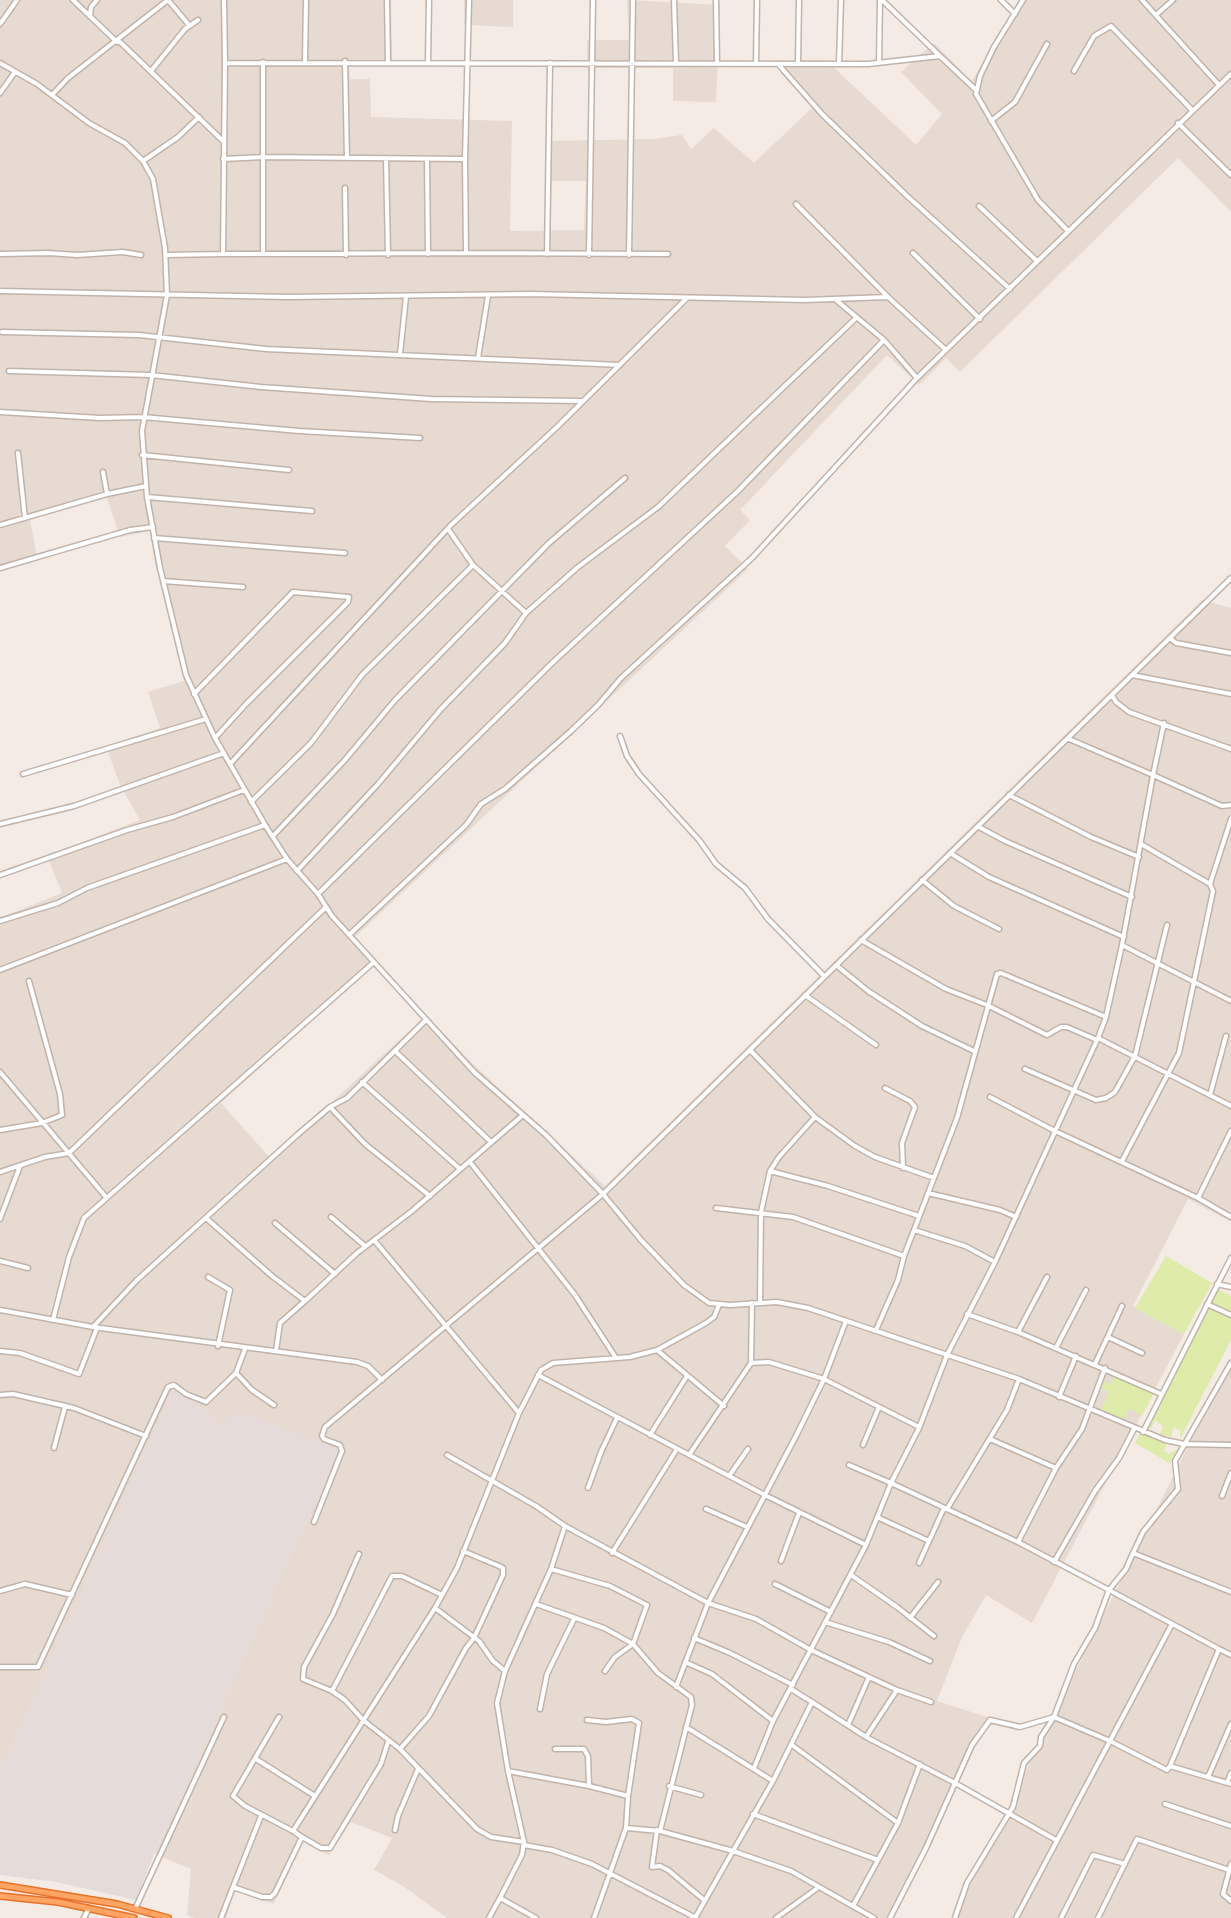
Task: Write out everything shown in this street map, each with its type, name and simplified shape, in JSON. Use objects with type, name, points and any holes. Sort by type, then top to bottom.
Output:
[{"type":"highway","points":[[0,1885],[48,1891],[168,1918]]},
{"type":"highway","points":[[0,1896],[90,1908],[134,1918]]},
{"type":"street","points":[[0,24],[17,0]]},
{"type":"street","points":[[73,0],[223,141]]},
{"type":"street","points":[[90,16],[91,7],[97,0]]},
{"type":"street","points":[[52,95],[68,78],[168,0],[189,25]]},
{"type":"street","points":[[223,254],[224,0]]},
{"type":"street","points":[[305,61],[306,0]]},
{"type":"street","points":[[387,0],[388,62]]},
{"type":"street","points":[[428,62],[429,0]]},
{"type":"street","points":[[466,253],[465,159],[470,63],[470,0]]},
{"type":"street","points":[[589,255],[593,0]]},
{"type":"street","points":[[629,255],[633,0]]},
{"type":"street","points":[[674,0],[676,63]]},
{"type":"street","points":[[716,0],[717,63]]},
{"type":"street","points":[[756,63],[757,0]]},
{"type":"street","points":[[798,63],[799,0]]},
{"type":"street","points":[[839,64],[841,0]]},
{"type":"street","points":[[879,63],[881,0]]},
{"type":"street","points":[[881,0],[976,90],[979,103],[1038,200],[1068,231]]},
{"type":"street","points":[[1001,0],[1015,14]]},
{"type":"street","points":[[976,90],[994,47],[1023,0]]},
{"type":"street","points":[[1142,0],[1219,85]]},
{"type":"street","points":[[1156,15],[1173,0]]},
{"type":"street","points":[[151,71],[189,25],[198,20]]},
{"type":"street","points":[[1074,71],[1094,36],[1111,26],[1192,110]]},
{"type":"street","points":[[991,121],[1015,102],[1047,44]]},
{"type":"street","points":[[225,63],[345,61],[839,64],[879,63],[940,56]]},
{"type":"street","points":[[345,61],[346,158]]},
{"type":"street","points":[[263,62],[263,254]]},
{"type":"street","points":[[0,63],[52,95],[89,123],[125,143],[143,161],[153,179],[166,255],[167,295],[143,417],[142,455],[147,497],[163,581],[186,675],[215,738],[265,825],[287,859],[318,894],[325,908],[474,1072],[523,1115],[603,1194],[641,1240],[684,1285],[709,1303],[719,1305],[777,1302],[808,1308],[1019,1379],[1143,1432],[1184,1444],[1231,1445]]},
{"type":"street","points":[[547,254],[550,63]]},
{"type":"street","points":[[777,63],[822,114],[897,187],[1010,289]]},
{"type":"street","points":[[0,93],[15,72]]},
{"type":"street","points":[[350,934],[466,825],[481,804],[505,789],[571,731],[621,678],[752,558],[917,378],[1231,74]]},
{"type":"street","points":[[143,161],[178,137],[199,117]]},
{"type":"street","points":[[1178,123],[1231,175]]},
{"type":"street","points":[[223,159],[264,157],[465,159]]},
{"type":"street","points":[[386,158],[388,255]]},
{"type":"street","points":[[427,159],[428,254]]},
{"type":"street","points":[[345,188],[346,255]]},
{"type":"street","points":[[796,204],[888,297],[946,350]]},
{"type":"street","points":[[979,206],[1037,261]]},
{"type":"street","points":[[0,254],[77,255],[123,252],[141,255]]},
{"type":"street","points":[[913,253],[980,319]]},
{"type":"street","points":[[166,255],[668,254]]},
{"type":"street","points":[[0,291],[406,297],[531,294],[687,298],[888,297]]},
{"type":"street","points":[[479,358],[488,296]]},
{"type":"street","points":[[400,354],[406,297]]},
{"type":"street","points":[[230,764],[448,529],[584,401],[687,298]]},
{"type":"street","points":[[836,299],[884,340],[917,378]]},
{"type":"street","points":[[297,871],[378,784],[441,709],[505,643],[526,613],[578,567],[658,507],[856,318]]},
{"type":"street","points":[[2,332],[160,337],[266,349],[479,358]]},
{"type":"street","points":[[318,894],[551,664],[730,499],[884,340]]},
{"type":"street","points":[[325,351],[621,365]]},
{"type":"street","points":[[9,371],[151,375],[261,387],[431,399],[584,401]]},
{"type":"street","points":[[0,412],[100,418],[143,417],[299,431],[420,438]]},
{"type":"street","points":[[18,453],[24,518]]},
{"type":"street","points":[[142,455],[289,470]]},
{"type":"street","points":[[103,472],[107,494]]},
{"type":"street","points":[[273,837],[344,761],[396,699],[549,543],[626,478]]},
{"type":"street","points":[[0,525],[107,494],[146,486]]},
{"type":"street","points":[[147,497],[312,511]]},
{"type":"street","points":[[0,568],[130,530],[153,527]]},
{"type":"street","points":[[448,529],[473,565],[526,613]]},
{"type":"street","points":[[154,538],[345,553]]},
{"type":"street","points":[[251,801],[311,743],[362,675],[473,565]]},
{"type":"street","points":[[314,1522],[342,1451],[340,1445],[324,1439],[322,1431],[537,1246],[603,1194],[1231,578]]},
{"type":"street","points":[[163,581],[243,587]]},
{"type":"street","points":[[194,694],[293,592],[349,597],[348,603],[215,738]]},
{"type":"street","points":[[1171,639],[1176,643],[1231,653]]},
{"type":"street","points":[[1132,675],[1231,694]]},
{"type":"street","points":[[1112,695],[1116,702],[1129,712],[1231,749]]},
{"type":"street","points":[[23,774],[206,719]]},
{"type":"street","points":[[754,1768],[773,1721],[866,1545],[891,1483],[919,1428],[947,1355],[995,1262],[1053,1131],[1098,1039],[1106,1017],[1124,937],[1164,723]]},
{"type":"street","points":[[620,736],[627,756],[639,774],[699,840],[716,864],[745,888],[768,919],[824,976]]},
{"type":"street","points":[[1069,739],[1222,806],[1231,805]]},
{"type":"street","points":[[0,824],[74,806],[224,753]]},
{"type":"street","points":[[0,875],[127,830],[174,817],[244,790]]},
{"type":"street","points":[[1009,795],[1091,837],[1139,857]]},
{"type":"street","points":[[1210,884],[1231,819]]},
{"type":"street","points":[[0,921],[58,903],[87,888],[265,825]]},
{"type":"street","points":[[979,826],[1005,842],[1132,897]]},
{"type":"street","points":[[1122,1161],[1170,1074],[1179,1053],[1213,895],[1213,887],[1210,884],[1141,844]]},
{"type":"street","points":[[950,853],[989,877],[1124,937]]},
{"type":"street","points":[[0,970],[287,859]]},
{"type":"street","points":[[922,880],[954,906],[999,929]]},
{"type":"street","points":[[0,1172],[45,1157],[69,1153],[325,908]]},
{"type":"street","points":[[1025,1069],[1096,1100],[1106,1098],[1123,1082],[1135,1056],[1156,962],[1167,925]]},
{"type":"street","points":[[861,940],[946,989],[987,1005],[1047,1035],[1061,1027],[1075,1030],[1135,1056],[1231,1106]]},
{"type":"street","points":[[1122,945],[1231,1001]]},
{"type":"street","points":[[52,1320],[79,1227],[84,1218],[374,962]]},
{"type":"street","points":[[836,965],[868,991],[922,1026],[974,1051]]},
{"type":"street","points":[[876,1330],[898,1280],[904,1256],[957,1118],[995,978],[1001,973],[1106,1017]]},
{"type":"street","points":[[0,1130],[42,1123],[60,1117],[63,1109],[29,981]]},
{"type":"street","points":[[805,995],[876,1046]]},
{"type":"street","points":[[0,1351],[20,1353],[79,1374],[95,1328],[136,1281],[330,1107],[347,1098],[426,1020]]},
{"type":"street","points":[[1210,1095],[1226,1036]]},
{"type":"street","points":[[750,1050],[815,1117],[855,1146],[875,1157],[934,1178]]},
{"type":"street","points":[[395,1051],[491,1142]]},
{"type":"street","points":[[0,1072],[106,1197]]},
{"type":"street","points":[[362,1082],[460,1169]]},
{"type":"street","points":[[885,1088],[910,1101],[915,1107],[902,1143],[903,1168]]},
{"type":"street","points":[[990,1097],[1053,1131],[1122,1161],[1198,1198],[1231,1217]]},
{"type":"street","points":[[330,1107],[365,1144],[430,1196]]},
{"type":"street","points":[[276,1351],[280,1323],[365,1246],[430,1196],[523,1115]]},
{"type":"street","points":[[760,1302],[761,1212],[770,1171],[779,1157],[815,1117]]},
{"type":"street","points":[[1198,1198],[1231,1131]]},
{"type":"street","points":[[470,1161],[604,1336],[616,1358]]},
{"type":"street","points":[[0,1219],[20,1166]]},
{"type":"street","points":[[770,1171],[839,1189],[919,1216]]},
{"type":"street","points":[[928,1193],[1000,1210],[1016,1217]]},
{"type":"street","points":[[716,1208],[761,1212],[793,1218],[904,1256]]},
{"type":"street","points":[[331,1217],[365,1246]]},
{"type":"street","points":[[206,1218],[272,1276],[305,1301]]},
{"type":"street","points":[[275,1223],[335,1274]]},
{"type":"street","points":[[914,1230],[965,1246],[995,1262]]},
{"type":"street","points":[[374,1240],[444,1327],[519,1413]]},
{"type":"street","points":[[1143,1432],[1231,1258]]},
{"type":"street","points":[[0,1261],[28,1268]]},
{"type":"street","points":[[208,1277],[230,1290],[218,1346]]},
{"type":"street","points":[[1018,1332],[1047,1277]]},
{"type":"street","points":[[1217,1284],[1231,1287]]},
{"type":"street","points":[[1056,1348],[1086,1290]]},
{"type":"street","points":[[689,1455],[751,1363],[752,1303]]},
{"type":"street","points":[[1207,1304],[1231,1315]]},
{"type":"street","points":[[293,1831],[442,1595],[463,1551],[519,1413],[538,1375],[547,1365],[553,1363],[616,1358],[657,1350],[706,1323],[717,1312],[719,1305]]},
{"type":"street","points":[[1095,1364],[1122,1306]]},
{"type":"street","points":[[0,1310],[95,1328],[218,1346],[357,1362],[368,1366],[382,1380]]},
{"type":"street","points":[[967,1314],[1018,1332],[1161,1394]]},
{"type":"street","points":[[676,1687],[708,1603],[824,1379],[846,1321]]},
{"type":"street","points":[[1108,1337],[1142,1353]]},
{"type":"street","points":[[0,1667],[37,1669],[169,1386],[174,1385],[194,1398],[206,1402],[236,1374],[245,1349]]},
{"type":"street","points":[[657,1350],[724,1406]]},
{"type":"street","points":[[1059,1396],[1076,1356]]},
{"type":"street","points":[[751,1363],[769,1362],[824,1379],[919,1428]]},
{"type":"street","points":[[956,1918],[967,1883],[1009,1815],[1024,1763],[1040,1746],[1041,1737],[1054,1717],[1074,1664],[1095,1628],[1109,1590],[1126,1569],[1143,1532],[1178,1489],[1175,1461],[1231,1363]]},
{"type":"street","points":[[1018,1542],[1056,1468],[1090,1411],[1105,1368]]},
{"type":"street","points":[[236,1374],[252,1390],[274,1405]]},
{"type":"street","points":[[538,1375],[799,1513],[866,1545]]},
{"type":"street","points":[[650,1435],[687,1376]]},
{"type":"street","points":[[919,1563],[945,1508],[1007,1410],[1019,1379]]},
{"type":"street","points":[[0,1395],[13,1394],[66,1407],[146,1436]]},
{"type":"street","points":[[54,1448],[66,1407]]},
{"type":"street","points":[[863,1445],[879,1407]]},
{"type":"street","points":[[588,1488],[617,1418]]},
{"type":"street","points":[[1054,1562],[1095,1491],[1119,1458],[1134,1429]]},
{"type":"street","points":[[990,1439],[1056,1468]]},
{"type":"street","points":[[612,1553],[678,1449]]},
{"type":"street","points":[[729,1476],[748,1449]]},
{"type":"street","points":[[447,1455],[518,1495],[612,1553],[708,1603],[756,1619],[811,1650],[897,1690],[931,1702]]},
{"type":"street","points":[[849,1465],[1018,1542],[1231,1655]]},
{"type":"street","points":[[1222,1496],[1231,1473]]},
{"type":"street","points":[[706,1509],[747,1527]]},
{"type":"street","points":[[781,1561],[799,1513]]},
{"type":"street","points":[[877,1517],[929,1541]]},
{"type":"street","points":[[489,1918],[522,1856],[524,1844],[508,1771],[497,1703],[505,1671],[551,1569],[566,1526]]},
{"type":"street","points":[[400,1749],[429,1716],[474,1638],[504,1572],[499,1566],[463,1551]]},
{"type":"street","points":[[1132,1553],[1231,1592]]},
{"type":"street","points":[[358,1554],[333,1614],[302,1671],[306,1682],[332,1691],[345,1700],[363,1720],[388,1742],[400,1749],[483,1834],[552,1850],[592,1864],[696,1918],[704,1900],[773,1781],[812,1702]]},
{"type":"street","points":[[551,1569],[610,1586],[645,1602],[647,1609],[633,1644],[615,1657],[605,1671]]},
{"type":"street","points":[[851,1575],[934,1636]]},
{"type":"street","points":[[332,1691],[392,1576],[402,1576],[442,1595]]},
{"type":"street","points":[[910,1618],[938,1582]]},
{"type":"street","points":[[0,1591],[25,1584],[72,1594]]},
{"type":"street","points":[[775,1584],[831,1612]]},
{"type":"street","points":[[536,1604],[604,1628],[633,1644],[658,1673],[692,1701],[669,1786],[652,1867],[660,1866],[668,1870],[704,1900]]},
{"type":"street","points":[[435,1608],[474,1638],[505,1671]]},
{"type":"street","points":[[540,1709],[547,1674],[574,1619]]},
{"type":"street","points":[[825,1622],[889,1642],[930,1661]]},
{"type":"street","points":[[1016,1918],[1172,1624]]},
{"type":"street","points":[[694,1638],[730,1653],[792,1687],[866,1737],[1056,1839]]},
{"type":"street","points":[[890,1918],[926,1848],[972,1745],[990,1720],[1020,1727],[1054,1717],[1110,1741],[1167,1770],[1219,1649]]},
{"type":"street","points":[[685,1662],[712,1674],[773,1721]]},
{"type":"street","points":[[848,1725],[868,1677]]},
{"type":"street","points":[[866,1737],[897,1690]]},
{"type":"street","points":[[279,1716],[233,1796],[237,1802],[321,1848],[330,1848],[381,1764],[388,1742]]},
{"type":"street","points":[[135,1910],[224,1717]]},
{"type":"street","points":[[586,1720],[606,1722],[632,1719],[639,1723],[628,1796],[626,1828],[594,1918]]},
{"type":"street","points":[[1208,1777],[1231,1724]]},
{"type":"street","points":[[686,1727],[773,1781]]},
{"type":"street","points":[[791,1745],[897,1822]]},
{"type":"street","points":[[555,1749],[584,1749],[588,1756],[589,1786]]},
{"type":"street","points":[[256,1759],[315,1796]]},
{"type":"street","points":[[853,1906],[897,1822],[920,1764]]},
{"type":"street","points":[[1170,1766],[1229,1783],[1231,1773]]},
{"type":"street","points":[[395,1830],[398,1816],[418,1768]]},
{"type":"street","points":[[508,1771],[589,1786],[628,1796]]},
{"type":"street","points":[[669,1786],[701,1795]]},
{"type":"street","points":[[1165,1804],[1231,1826]]},
{"type":"street","points":[[753,1814],[878,1860]]},
{"type":"street","points":[[221,1918],[261,1816]]},
{"type":"street","points":[[626,1828],[659,1830],[733,1851],[791,1871],[874,1918]]},
{"type":"street","points":[[233,1887],[262,1897],[272,1896],[302,1837]]},
{"type":"street","points":[[1098,1918],[1134,1843],[1140,1839],[1229,1870]]},
{"type":"street","points":[[1061,1918],[1093,1855],[1125,1864]]},
{"type":"street","points":[[1231,1864],[1224,1894],[1231,1901]]},
{"type":"street","points":[[776,1918],[819,1887]]},
{"type":"street","points":[[500,1898],[536,1918]]},
{"type":"street","points":[[84,1918],[90,1908]]},
{"type":"shaded area","points":[[0,0],[391,0],[392,59],[348,59],[350,79],[370,79],[371,117],[512,121],[510,231],[584,230],[586,181],[545,181],[546,141],[653,139],[682,135],[691,149],[714,128],[754,163],[812,108],[781,73],[795,60],[826,60],[916,145],[942,114],[901,72],[934,43],[972,81],[1019,0],[1231,0],[1231,212],[1178,158],[960,372],[946,358],[919,385],[887,355],[740,510],[750,520],[725,546],[748,569],[355,937],[377,962],[221,1103],[271,1159],[426,1015],[473,1064],[605,1186],[1202,600],[1231,608],[1231,1222],[1188,1199],[1133,1306],[1184,1334],[1032,1623],[986,1595],[962,1637],[937,1701],[990,1718],[887,1918],[447,1918],[403,1886],[374,1870],[392,1838],[351,1822],[329,1855],[303,1841],[274,1904],[235,1891],[226,1918],[194,1918],[187,1915],[191,1869],[154,1854],[339,1449],[222,1425],[174,1390],[0,1772],[0,918],[62,893],[47,856],[140,820],[120,785],[106,746],[160,728],[148,692],[184,681],[155,563],[150,531],[120,537],[107,498],[30,520],[38,561],[0,572]]},
{"type":"shaded area","points":[[464,0],[513,0],[513,27],[464,25]]},
{"type":"shaded area","points":[[627,0],[720,5],[716,102],[673,101],[673,68],[587,68],[587,40],[629,40]]},
{"type":"shaded area","points":[[1231,1361],[1231,1918],[954,1918],[1060,1702]]},
{"type":"shaded area","points":[[174,1390],[222,1425],[236,1410],[339,1449],[154,1854],[136,1900],[56,1882],[0,1875],[0,1772]]},
{"type":"green space","points":[[1166,1256],[1212,1283],[1184,1334],[1135,1308]]},
{"type":"green space","points":[[1218,1289],[1231,1296],[1231,1340],[1180,1439],[1180,1429],[1173,1428],[1171,1437],[1160,1434],[1163,1426],[1155,1420],[1151,1429],[1145,1426]]},
{"type":"green space","points":[[1115,1376],[1154,1393],[1142,1416],[1129,1408],[1123,1421],[1100,1412],[1109,1392],[1100,1387],[1103,1381],[1111,1384]]},
{"type":"green space","points":[[1140,1433],[1167,1444],[1164,1451],[1169,1454],[1178,1448],[1169,1463],[1135,1443]]}]
